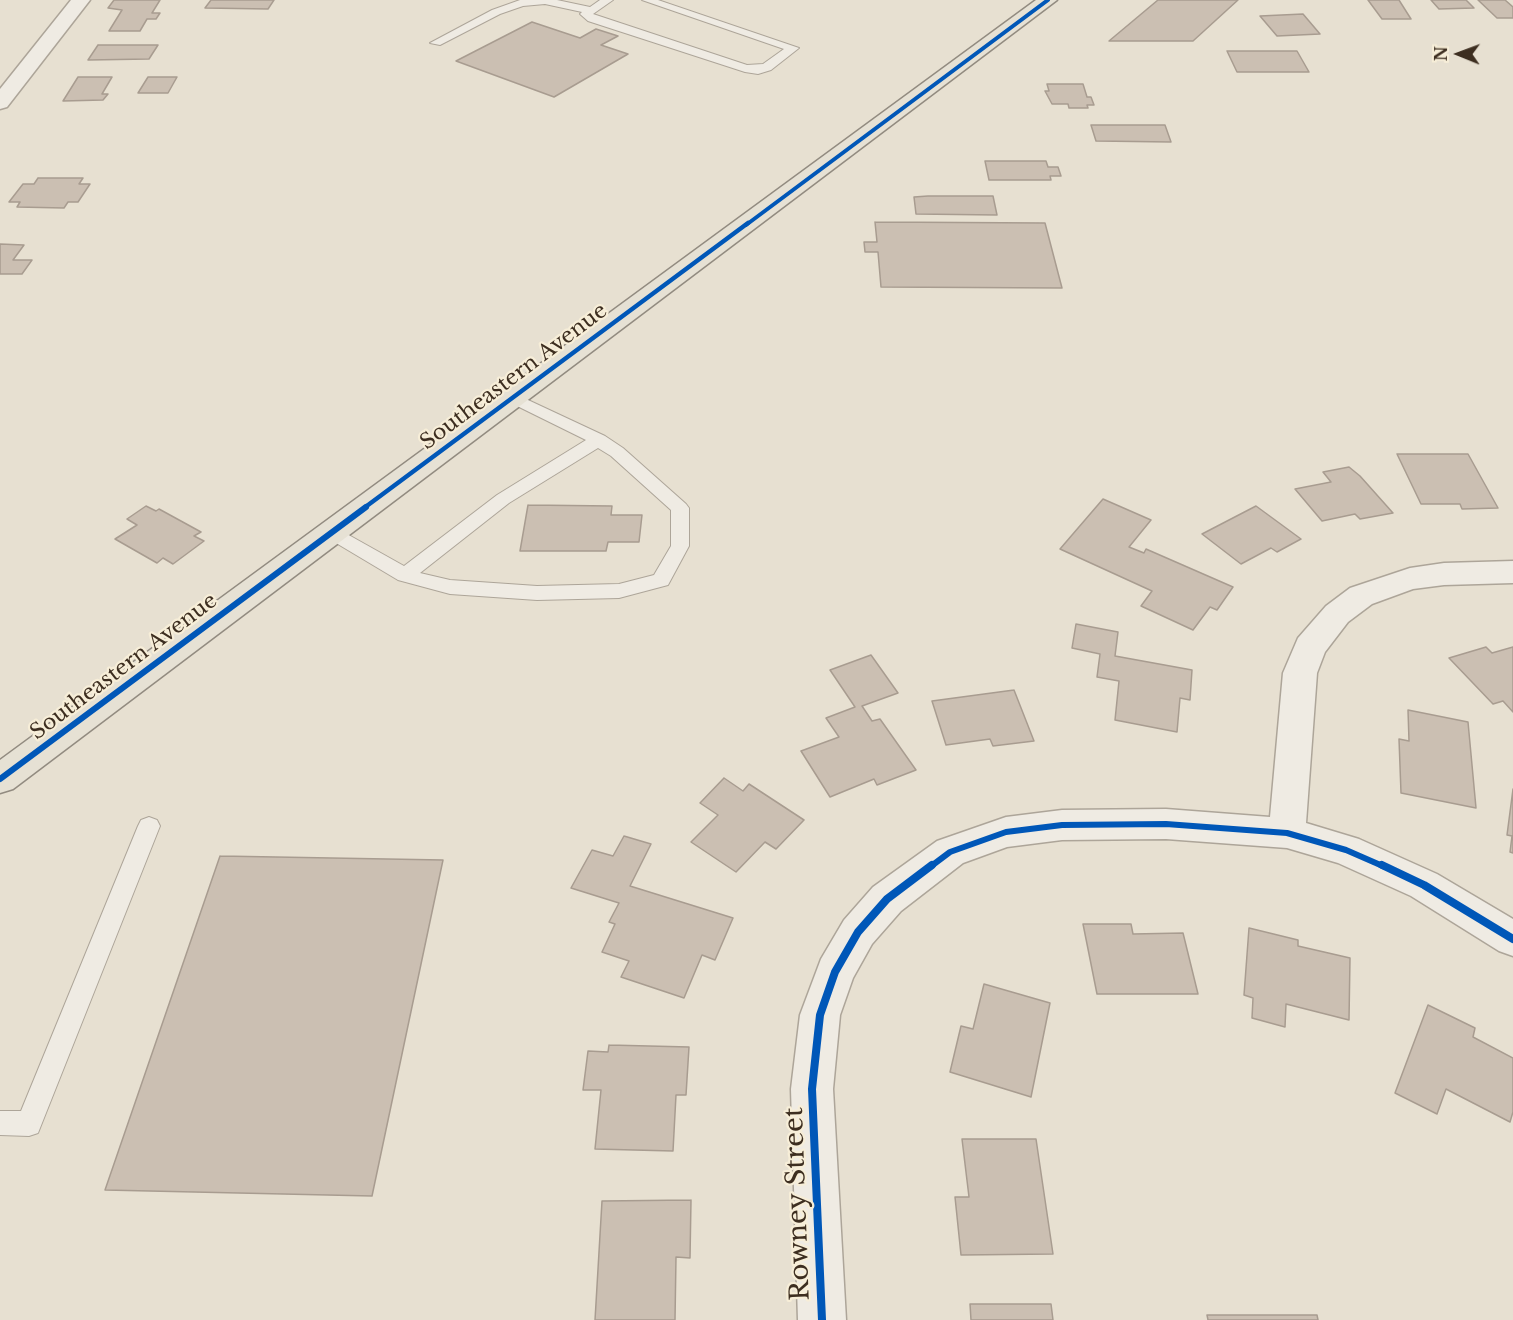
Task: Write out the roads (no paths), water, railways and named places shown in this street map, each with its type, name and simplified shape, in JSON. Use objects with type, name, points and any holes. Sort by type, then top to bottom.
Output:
[{"type":"main road","name":"Southeastern Avenue","points":[[0,780],[1048,0]]},
{"type":"street","points":[[0,104],[81,0]]},
{"type":"street","points":[[1287,833],[1300,673],[1310,646],[1337,614],[1361,596],[1410,579],[1444,574],[1513,573]]},
{"type":"street","name":"Rowney Street","points":[[822,1320],[812,1089],[820,1016],[835,972],[858,932],[887,899],[950,852],[978,840],[1006,832],[1045,826],[1166,824],[1287,833],[1346,850],[1424,885],[1513,939]]},
{"type":"lane","points":[[608,0],[586,14],[592,19],[745,68],[767,67],[793,48],[647,0]]},
{"type":"lane","points":[[436,43],[496,12],[521,3],[545,1],[591,10]]},
{"type":"lane","points":[[332,533],[405,575],[450,587],[537,593],[619,591],[661,580],[680,546],[680,508],[617,452],[599,440],[513,398]]},
{"type":"lane","points":[[405,575],[503,499],[599,440]]},
{"type":"lane","points":[[0,1123],[29,1124],[149,826]]}]
